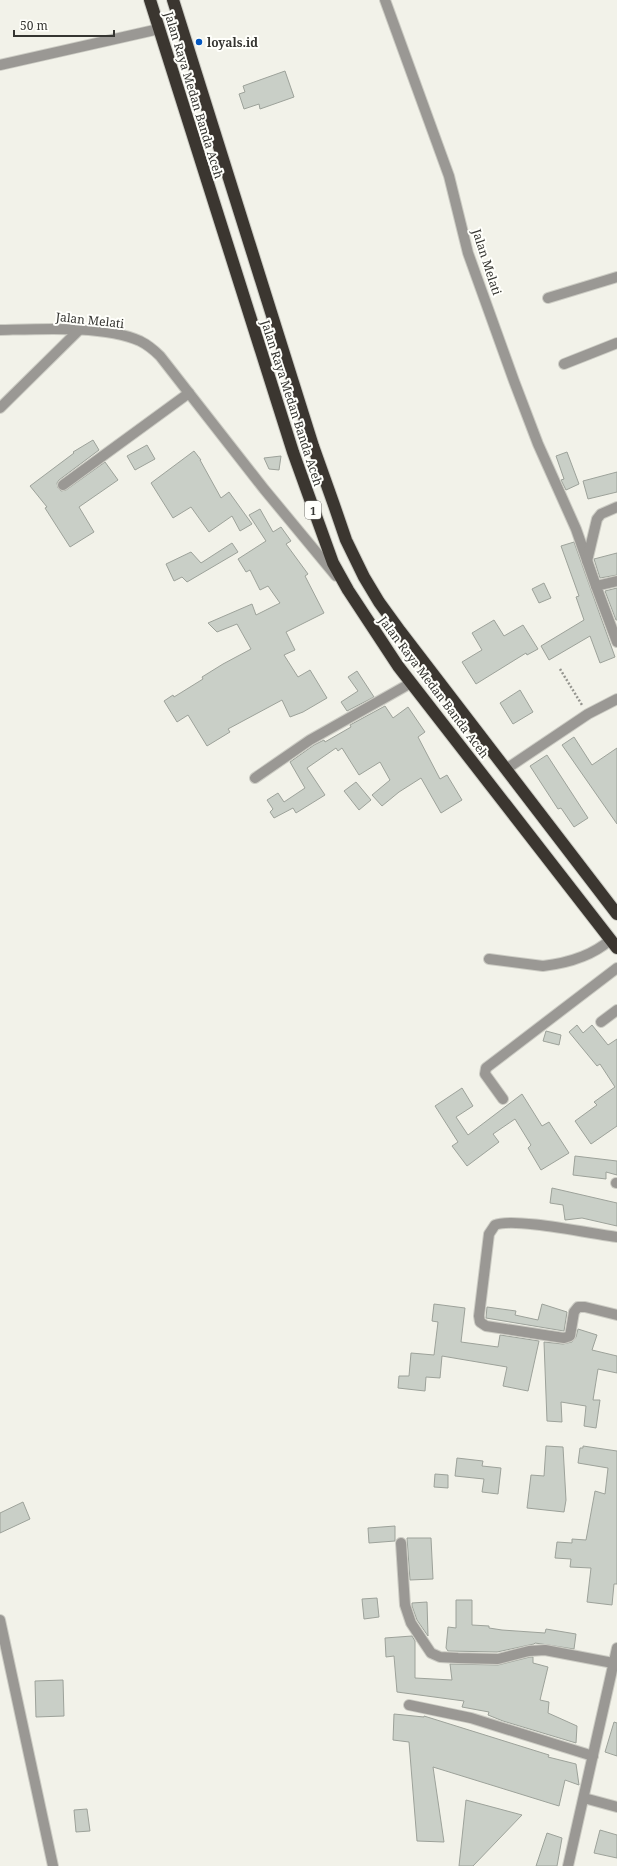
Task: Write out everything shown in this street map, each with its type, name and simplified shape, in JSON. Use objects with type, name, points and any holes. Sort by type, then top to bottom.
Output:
[{"type":"highway","name":"Jalan Raya Medan Banda Aceh","points":[[150,0],[196,151],[298,467],[333,563],[372,628],[411,683],[614,944]]},
{"type":"highway","name":"Jalan Raya Medan Banda Aceh","points":[[173,0],[313,446],[346,540],[357,563],[378,602],[617,914]]},
{"type":"highway","points":[[196,151],[217,144]]},
{"type":"street","name":"Jalan Melati","points":[[385,0],[449,176],[468,253],[511,374],[538,444],[576,529],[617,642]]},
{"type":"street","points":[[0,65],[159,29]]},
{"type":"street","points":[[548,298],[617,277]]},
{"type":"street","name":"Jalan Melati","points":[[0,330],[57,329],[119,335],[140,341],[150,346],[160,356],[264,489],[348,590]]},
{"type":"street","points":[[0,408],[78,331]]},
{"type":"street","points":[[564,364],[617,343]]},
{"type":"street","points":[[64,485],[189,393]]},
{"type":"street","points":[[587,561],[597,519],[601,514],[617,507]]},
{"type":"street","points":[[596,586],[617,581]]},
{"type":"street","points":[[255,778],[310,740],[411,683]]},
{"type":"street","points":[[506,769],[588,714],[617,699]]},
{"type":"street","points":[[489,959],[544,966],[568,962],[614,944]]},
{"type":"street","points":[[502,1099],[485,1074],[486,1068],[617,968]]},
{"type":"street","points":[[601,1022],[617,1010]]},
{"type":"street","points":[[617,1237],[506,1222],[495,1225],[489,1234],[479,1316],[480,1322],[486,1326],[564,1338],[570,1336],[574,1312],[578,1307],[585,1307],[617,1315]]},
{"type":"street","points":[[401,1543],[407,1615],[425,1646],[431,1653],[440,1657],[498,1659],[529,1651],[545,1650],[613,1663]]},
{"type":"street","points":[[0,1620],[53,1866]]},
{"type":"street","points":[[568,1866],[617,1648]]},
{"type":"street","points":[[409,1705],[471,1718],[593,1756]]},
{"type":"street","points":[[584,1798],[617,1807]]},
{"type":"path","points":[[560,669],[588,714]]},
{"type":"building","points":[[285,71],[294,97],[260,109],[259,104],[244,109],[239,94],[245,92],[243,86]]},
{"type":"building","points":[[93,440],[99,450],[59,480],[57,483],[58,488],[61,491],[66,490],[105,462],[118,480],[79,507],[94,532],[70,547],[45,508],[47,507],[30,486],[74,453],[73,452]]},
{"type":"building","points":[[147,445],[155,459],[135,470],[127,456]]},
{"type":"building","points":[[194,451],[201,460],[221,498],[229,492],[252,524],[240,531],[232,516],[209,532],[191,507],[173,518],[151,483]]},
{"type":"building","points":[[567,452],[579,484],[566,490],[561,480],[564,479],[556,456]]},
{"type":"building","points":[[281,456],[279,470],[269,469],[264,458]]},
{"type":"building","points":[[617,472],[617,492],[588,499],[583,481]]},
{"type":"building","points":[[260,509],[273,532],[281,527],[291,541],[286,544],[308,574],[305,576],[324,613],[286,632],[295,650],[284,655],[298,677],[310,670],[327,698],[303,712],[290,717],[282,700],[228,729],[230,732],[207,746],[188,715],[177,722],[164,701],[173,695],[174,697],[203,679],[202,677],[251,649],[237,624],[217,632],[208,623],[252,604],[256,615],[280,603],[268,586],[260,590],[250,570],[246,572],[238,559],[266,541],[249,515]]},
{"type":"building","points":[[574,542],[615,657],[600,663],[590,636],[549,660],[541,646],[584,620],[576,597],[579,596],[561,546]]},
{"type":"building","points":[[232,543],[238,552],[187,582],[182,577],[174,581],[166,564],[191,552],[201,563]]},
{"type":"building","points":[[617,553],[617,575],[600,578],[594,559]]},
{"type":"building","points":[[544,583],[551,598],[539,603],[532,589]]},
{"type":"building","points":[[617,588],[617,620],[616,620],[605,591]]},
{"type":"building","points":[[494,620],[504,636],[523,625],[538,649],[527,655],[526,653],[476,684],[462,662],[482,650],[472,633]]},
{"type":"building","points":[[357,671],[374,697],[347,711],[341,702],[358,691],[348,677]]},
{"type":"building","points":[[520,690],[533,712],[513,724],[500,703]]},
{"type":"building","points":[[385,706],[393,718],[408,707],[425,732],[418,737],[440,779],[447,775],[462,800],[441,813],[421,778],[399,792],[382,806],[372,795],[390,780],[380,762],[359,775],[342,748],[338,751],[336,748],[307,768],[325,795],[296,813],[293,808],[274,818],[270,812],[273,809],[267,800],[278,793],[284,802],[305,788],[290,762],[314,745],[324,740],[325,742],[351,727],[350,725]]},
{"type":"building","points":[[574,737],[592,765],[617,748],[617,824],[562,745]]},
{"type":"building","points":[[547,755],[588,818],[574,827],[561,808],[558,809],[530,766]]},
{"type":"building","points":[[356,782],[371,800],[359,810],[344,791]]},
{"type":"building","points":[[577,1025],[583,1033],[592,1025],[608,1045],[617,1039],[617,1126],[591,1144],[575,1121],[597,1105],[594,1102],[615,1087],[600,1064],[597,1066],[569,1032]]},
{"type":"building","points":[[546,1031],[561,1035],[559,1045],[543,1041]]},
{"type":"building","points":[[462,1088],[473,1106],[456,1117],[468,1135],[522,1094],[542,1126],[549,1122],[569,1153],[541,1170],[528,1148],[531,1145],[515,1119],[493,1134],[499,1142],[467,1166],[452,1146],[458,1142],[435,1106]]},
{"type":"building","points":[[575,1156],[617,1161],[617,1175],[606,1172],[606,1179],[573,1175]]},
{"type":"building","points":[[552,1188],[617,1203],[617,1226],[582,1218],[565,1220],[563,1205],[550,1203]]},
{"type":"building","points":[[434,1304],[465,1308],[461,1342],[498,1347],[500,1335],[539,1341],[528,1391],[503,1386],[507,1367],[442,1356],[440,1378],[426,1377],[425,1391],[398,1388],[399,1376],[409,1376],[411,1353],[434,1355],[438,1322],[432,1321]]},
{"type":"building","points":[[542,1304],[567,1312],[564,1331],[486,1318],[487,1307],[516,1311],[515,1315],[538,1320]]},
{"type":"building","points":[[578,1329],[597,1335],[592,1350],[617,1356],[617,1373],[598,1369],[593,1400],[600,1400],[596,1428],[584,1426],[586,1406],[561,1402],[562,1422],[547,1421],[544,1342],[563,1344],[572,1342],[576,1337]]},
{"type":"building","points":[[546,1446],[563,1447],[566,1500],[564,1512],[527,1508],[531,1475],[544,1476]]},
{"type":"building","points":[[583,1446],[617,1451],[617,1584],[614,1584],[612,1605],[587,1602],[591,1568],[570,1567],[571,1559],[555,1558],[557,1542],[572,1543],[572,1539],[586,1540],[595,1491],[605,1494],[608,1468],[578,1463],[580,1448],[583,1448]]},
{"type":"building","points":[[457,1458],[483,1461],[482,1466],[501,1468],[498,1494],[482,1492],[484,1479],[455,1476]]},
{"type":"building","points":[[435,1474],[448,1475],[448,1488],[434,1487]]},
{"type":"building","points":[[23,1502],[30,1519],[0,1533],[0,1513]]},
{"type":"building","points":[[395,1526],[395,1541],[369,1543],[368,1528]]},
{"type":"building","points":[[407,1538],[431,1538],[433,1579],[410,1580]]},
{"type":"building","points":[[377,1598],[379,1617],[364,1619],[362,1599]]},
{"type":"building","points":[[456,1600],[472,1600],[472,1625],[489,1626],[489,1628],[502,1630],[545,1633],[546,1629],[576,1634],[574,1649],[535,1643],[497,1652],[448,1651],[446,1648],[448,1627],[456,1628]]},
{"type":"building","points":[[427,1602],[428,1636],[417,1620],[412,1606],[412,1603]]},
{"type":"building","points":[[412,1636],[415,1641],[415,1678],[452,1680],[450,1664],[498,1665],[533,1657],[533,1663],[548,1667],[540,1700],[549,1702],[548,1713],[577,1726],[576,1743],[503,1721],[488,1715],[489,1712],[462,1707],[464,1701],[397,1692],[394,1656],[386,1657],[385,1638]]},
{"type":"building","points":[[63,1680],[64,1716],[36,1717],[35,1681]]},
{"type":"building","points":[[394,1714],[424,1716],[549,1755],[548,1757],[576,1764],[579,1785],[565,1780],[559,1806],[433,1767],[444,1842],[417,1841],[409,1742],[393,1740]]},
{"type":"building","points":[[614,1722],[617,1723],[617,1756],[605,1752]]},
{"type":"building","points":[[466,1800],[522,1815],[473,1866],[459,1866]]},
{"type":"building","points":[[87,1809],[90,1831],[76,1832],[74,1810]]},
{"type":"building","points":[[600,1830],[617,1835],[617,1858],[594,1853]]},
{"type":"building","points":[[547,1833],[562,1838],[557,1866],[536,1866]]},
{"type":"place","name":"loyals.id","points":[[199,42]]}]
